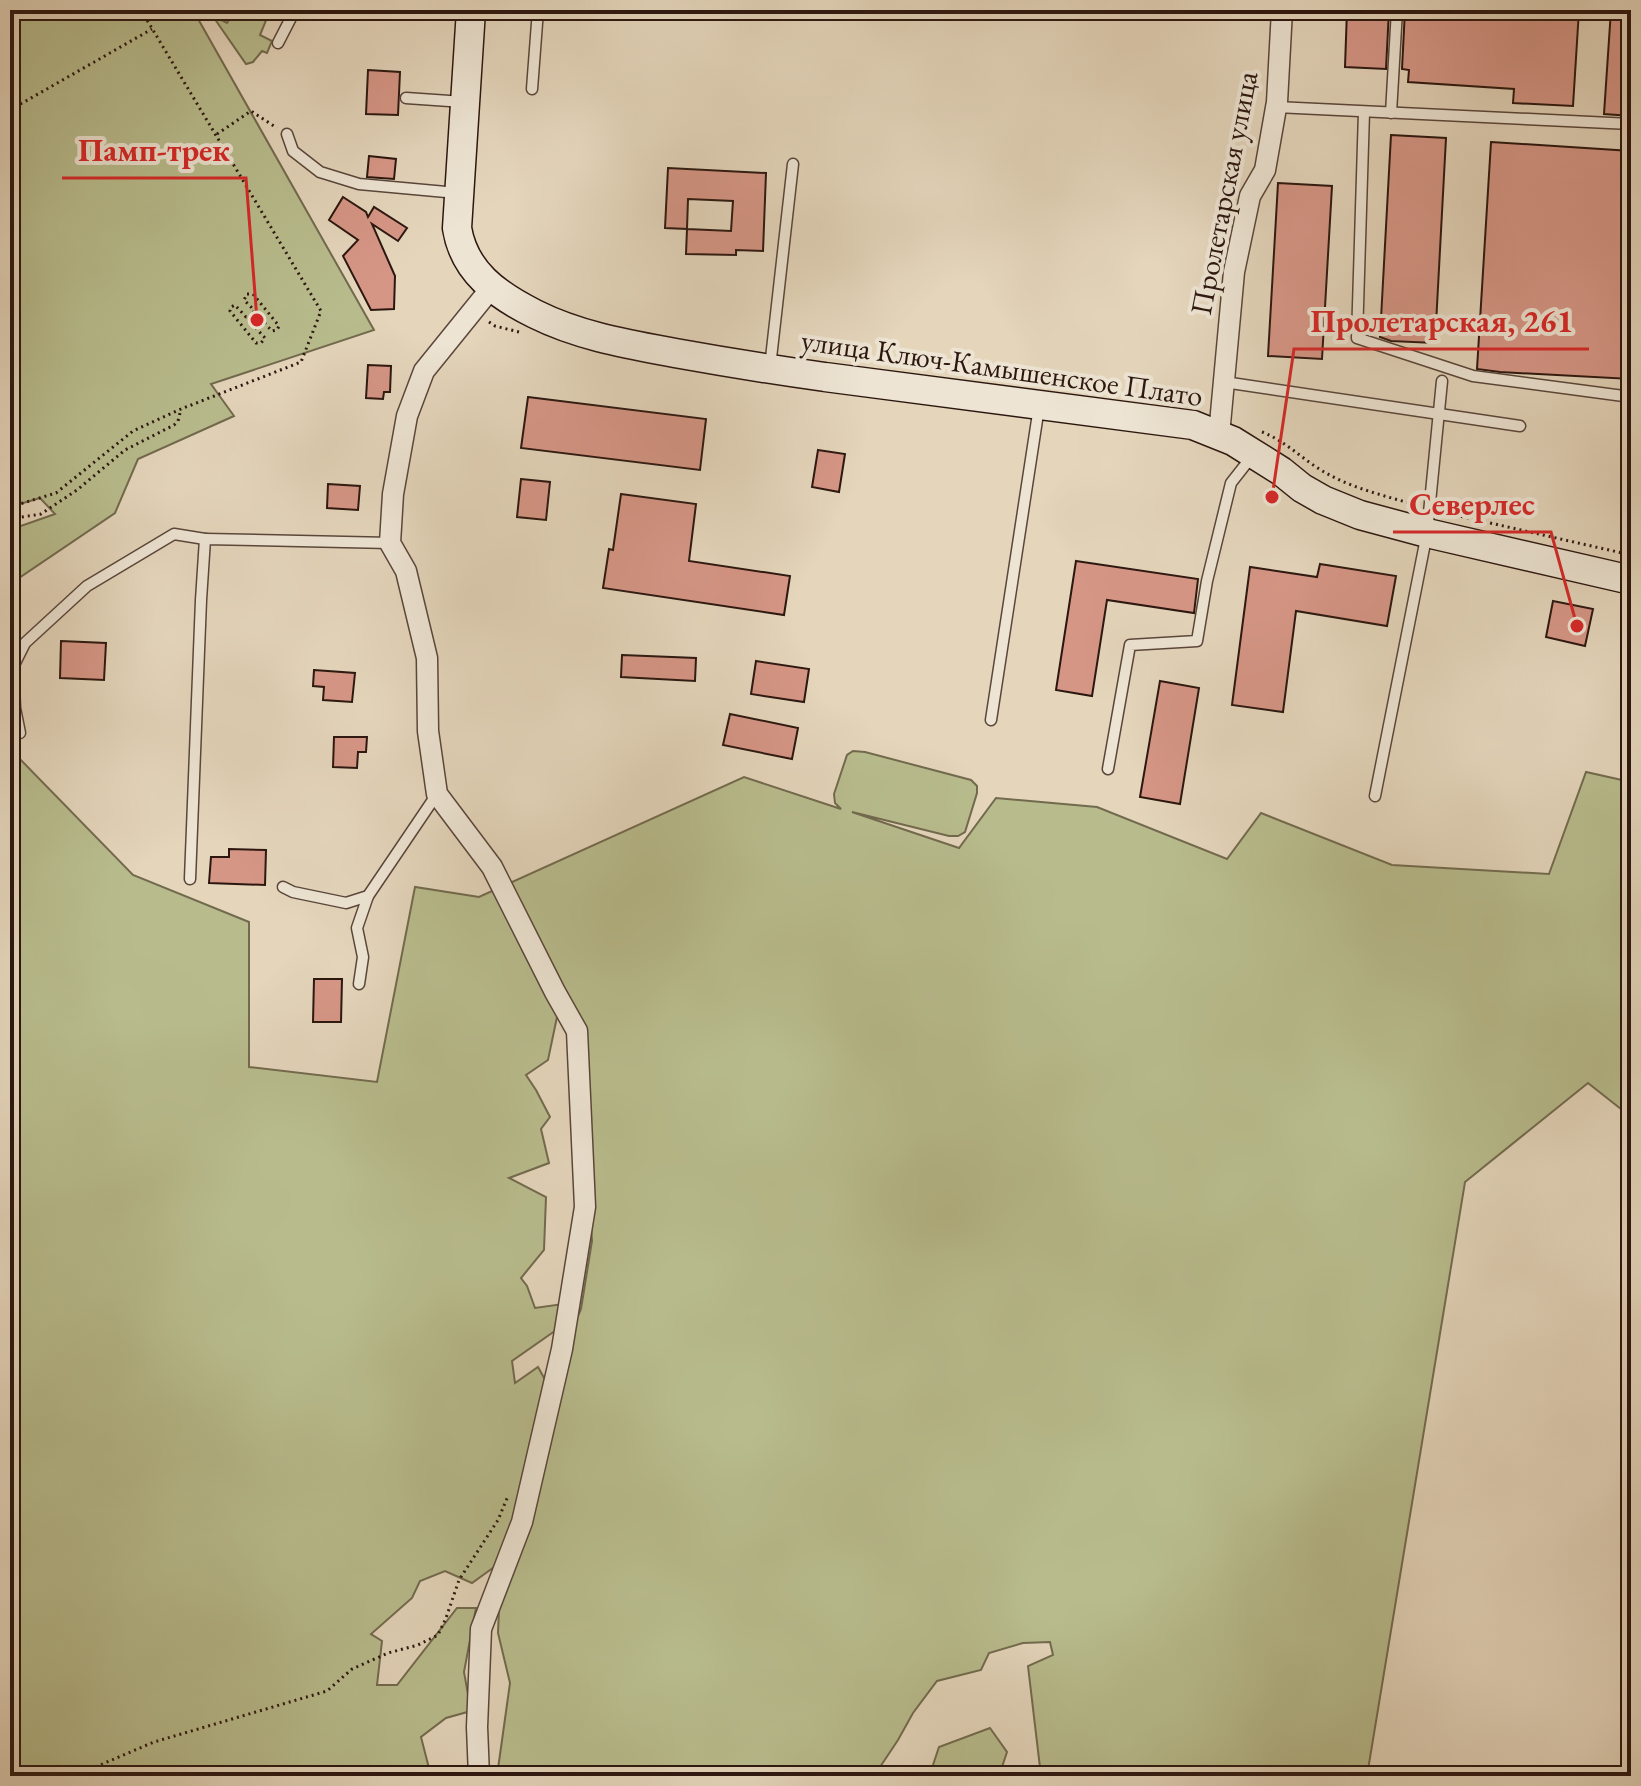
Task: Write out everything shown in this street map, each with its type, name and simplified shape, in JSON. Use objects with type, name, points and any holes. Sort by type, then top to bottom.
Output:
[{"type":"main road","name":"улица Ключ-Камышенское Плато","points":[[471,10],[457,228],[459,241],[466,259],[480,277],[534,313],[583,333],[627,344],[770,369],[1193,425],[1233,441],[1302,488],[1360,515],[1631,580]]},
{"type":"street","name":"Пролетарская улица","points":[[1219,435],[1234,272],[1250,196],[1265,170],[1276,107],[1282,10]]},
{"type":"street","points":[[479,1776],[477,1727],[481,1629],[522,1522],[562,1349],[585,1207],[577,1031],[492,867],[437,794],[428,731],[427,658],[406,571],[390,543],[393,494],[407,416],[424,371],[492,287]]},
{"type":"lane","points":[[278,43],[295,10]]},
{"type":"lane","points":[[532,89],[538,10]]},
{"type":"lane","points":[[1391,113],[1397,10]]},
{"type":"lane","points":[[406,98],[466,102]]},
{"type":"lane","points":[[1276,107],[1631,124]]},
{"type":"lane","points":[[1364,112],[1357,338],[1473,376],[1631,397]]},
{"type":"lane","points":[[287,134],[293,151],[320,172],[359,184],[459,193]]},
{"type":"lane","points":[[770,369],[793,164]]},
{"type":"lane","points":[[1375,796],[1427,533],[1442,381]]},
{"type":"lane","points":[[1224,382],[1520,426]]},
{"type":"lane","points":[[991,720],[1039,405]]},
{"type":"lane","points":[[1108,769],[1130,645],[1197,641],[1207,581],[1231,483],[1254,453]]},
{"type":"lane","points":[[20,733],[13,667],[25,643],[87,586],[174,534],[205,539],[390,543]]},
{"type":"lane","points":[[190,879],[205,539]]},
{"type":"lane","points":[[359,984],[363,957],[357,928],[368,896],[437,794]]},
{"type":"lane","points":[[283,887],[346,903],[368,896]]},
{"type":"path","points":[[10,507],[56,493],[133,431],[301,362],[321,311],[141,10]]},
{"type":"path","points":[[10,110],[152,29]]},
{"type":"path","points":[[216,135],[251,111],[287,134]]},
{"type":"path","points":[[248,293],[254,296],[279,327],[274,332],[262,320],[256,321],[256,328],[265,338],[258,343],[231,313],[231,307],[235,305],[246,317],[253,316],[255,312],[244,298],[248,293]]},
{"type":"path","points":[[473,310],[495,326],[523,333]]},
{"type":"path","points":[[10,519],[41,514],[77,490],[125,450],[174,425],[181,409]]},
{"type":"path","points":[[80,1776],[154,1742],[327,1691],[352,1669],[438,1635],[459,1580],[498,1520],[513,1485]]},
{"type":"green space","points":[[10,10],[193,10],[374,330],[211,384],[234,416],[138,459],[115,513],[10,584],[10,526],[18,527],[55,514],[40,498],[10,507]]},
{"type":"green space","points":[[235,10],[260,10],[267,18],[260,35],[272,41],[267,53],[262,51],[253,62],[246,64],[212,15],[227,23]]},
{"type":"green space","points":[[853,751],[865,752],[971,780],[977,786],[977,793],[965,832],[958,836],[852,812],[959,848],[996,798],[1097,807],[1227,859],[1261,813],[1392,865],[1549,874],[1586,772],[1631,782],[1631,1117],[1588,1083],[1465,1182],[1367,1776],[1041,1776],[1028,1666],[1053,1655],[1050,1642],[1023,1643],[989,1653],[981,1670],[937,1681],[874,1776],[497,1776],[510,1683],[498,1633],[501,1562],[472,1583],[445,1571],[420,1581],[412,1598],[371,1634],[382,1641],[377,1685],[397,1685],[457,1608],[476,1608],[464,1672],[471,1711],[446,1718],[421,1737],[431,1776],[10,1776],[10,755],[16,755],[133,875],[249,922],[249,1067],[377,1082],[415,887],[479,897],[744,777],[841,809],[835,803],[834,794],[847,755]],"holes":[[[577,1014],[592,1241],[581,1309],[548,1385],[538,1367],[515,1383],[512,1361],[572,1319],[563,1304],[535,1308],[521,1278],[544,1250],[546,1197],[509,1178],[549,1163],[541,1129],[550,1117],[526,1075],[548,1060],[557,1017]]]},
{"type":"green space","points":[[990,1728],[1007,1752],[999,1776],[926,1776],[931,1771],[939,1747]]},
{"type":"building","points":[[1347,10],[1389,10],[1386,69],[1345,67]]},
{"type":"building","points":[[1405,10],[1579,10],[1573,106],[1513,103],[1514,89],[1408,82],[1409,70],[1402,69]]},
{"type":"building","points":[[1611,10],[1631,10],[1631,116],[1604,114]]},
{"type":"building","points":[[368,70],[400,72],[398,115],[366,114]]},
{"type":"building","points":[[1391,135],[1446,138],[1435,343],[1391,341],[1380,337]]},
{"type":"building","points":[[1491,142],[1631,151],[1631,379],[1477,369]]},
{"type":"building","points":[[369,156],[396,159],[394,179],[367,177]]},
{"type":"building","points":[[668,168],[766,173],[763,251],[736,250],[736,255],[686,254],[687,229],[665,228]],"holes":[[[688,199],[733,201],[731,231],[687,229]]]},
{"type":"building","points":[[1278,183],[1332,186],[1322,359],[1268,356]]},
{"type":"building","points":[[343,197],[366,212],[368,217],[374,207],[407,228],[398,241],[372,224],[395,276],[394,309],[371,310],[343,256],[358,240],[329,220]]},
{"type":"building","points":[[368,365],[391,366],[390,392],[384,392],[383,399],[366,398]]},
{"type":"building","points":[[528,397],[706,419],[700,470],[521,448]]},
{"type":"building","points":[[818,450],[845,454],[839,492],[812,487]]},
{"type":"building","points":[[521,479],[550,482],[546,520],[517,517]]},
{"type":"building","points":[[328,484],[360,486],[358,510],[327,508]]},
{"type":"building","points":[[621,494],[696,504],[689,561],[790,576],[784,615],[603,588],[609,549],[613,550]]},
{"type":"building","points":[[1076,561],[1198,579],[1194,613],[1107,600],[1092,696],[1056,690]]},
{"type":"building","points":[[1320,564],[1396,576],[1387,626],[1296,611],[1283,712],[1232,705],[1250,567],[1317,577]]},
{"type":"building","points":[[1553,601],[1593,609],[1585,646],[1546,637]]},
{"type":"building","points":[[61,641],[106,643],[104,680],[60,678]]},
{"type":"building","points":[[622,655],[696,658],[695,681],[621,677]]},
{"type":"building","points":[[756,661],[809,669],[804,702],[751,694]]},
{"type":"building","points":[[314,670],[355,673],[352,702],[323,700],[324,687],[313,686]]},
{"type":"building","points":[[1160,681],[1199,688],[1180,804],[1140,797]]},
{"type":"building","points":[[730,714],[798,728],[792,759],[723,745]]},
{"type":"building","points":[[334,737],[367,737],[366,752],[358,752],[357,768],[333,767]]},
{"type":"building","points":[[229,849],[266,850],[265,885],[209,883],[211,857],[229,857]]},
{"type":"building","points":[[314,979],[342,979],[341,1022],[313,1022]]},
{"type":"place","name":"Памп-трек","points":[[257,320]]},
{"type":"place","name":"Пролетарская, 261","points":[[1272,497]]},
{"type":"place","name":"Северлес","points":[[1577,626]]}]
